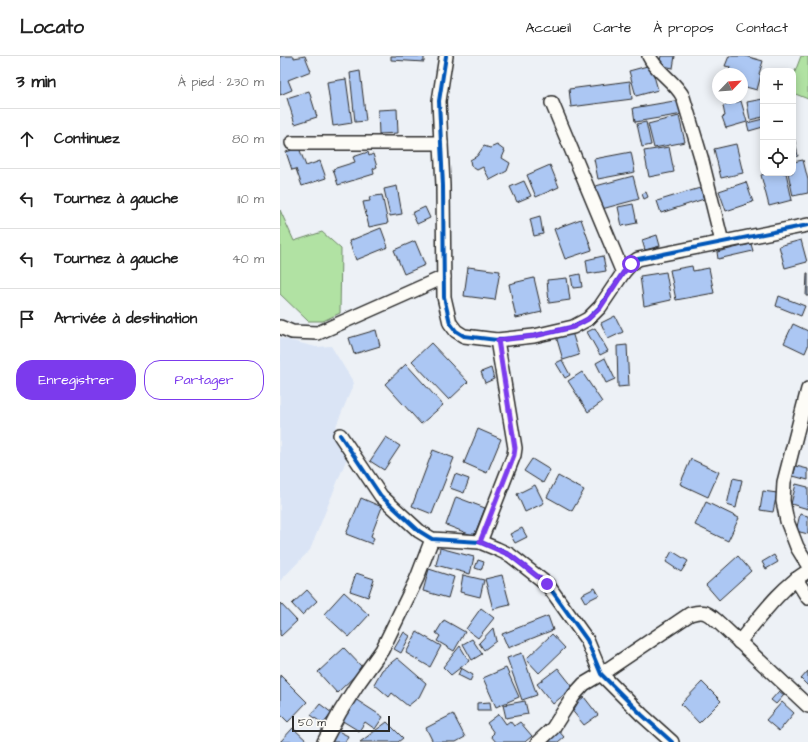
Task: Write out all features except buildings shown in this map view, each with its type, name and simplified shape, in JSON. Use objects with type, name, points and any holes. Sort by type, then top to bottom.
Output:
[{"type":"street","points":[[446,56],[439,101],[444,297],[450,323],[456,331],[464,336],[498,340],[534,336],[573,327],[588,319],[600,308],[623,273],[638,259],[808,225]]},
{"type":"street","points":[[650,56],[658,70],[678,89],[683,97],[701,157],[722,242]]},
{"type":"street","points":[[552,103],[623,273]]},
{"type":"street","points":[[292,143],[441,143]]},
{"type":"street","points":[[280,327],[292,332],[318,334],[444,277]]},
{"type":"street","points":[[480,542],[514,455],[515,448],[498,340]]},
{"type":"street","points":[[808,389],[784,482],[783,501],[787,521],[797,547],[808,565]]},
{"type":"street","points":[[340,435],[381,496],[419,531],[432,539],[480,542],[510,555],[547,584],[587,640],[601,674],[642,715],[672,742]]},
{"type":"street","points":[[324,742],[352,692],[382,650],[417,578],[432,539]]},
{"type":"street","points":[[738,642],[796,579],[808,571]]},
{"type":"street","points":[[796,579],[808,598]]},
{"type":"street","points":[[538,742],[553,728],[574,694],[591,679],[601,674],[690,614],[699,612],[706,612],[808,706]]},
{"type":"shaded area","points":[[280,338],[316,347],[331,346],[354,383],[334,431],[347,458],[310,550],[280,581]]},
{"type":"green space","points":[[801,56],[808,56],[808,99],[796,94],[796,69]]},
{"type":"green space","points":[[280,210],[294,241],[322,232],[341,249],[340,313],[323,321],[308,321],[280,294]]},
{"type":"cycle path","points":[[446,56],[439,101],[443,186],[444,297],[450,323],[456,331],[464,336],[497,340],[534,336],[573,327],[588,319],[600,307],[623,273],[638,259],[808,225]]},
{"type":"cycle path","points":[[340,435],[381,496],[419,531],[432,539],[480,542],[497,549],[510,555],[547,584],[587,640],[601,674],[642,715],[672,742]]},
{"type":"route","points":[[547,584],[510,555],[480,542],[514,455],[515,448],[498,340],[534,336],[573,327],[588,319],[600,308],[623,273],[631,264]]}]
